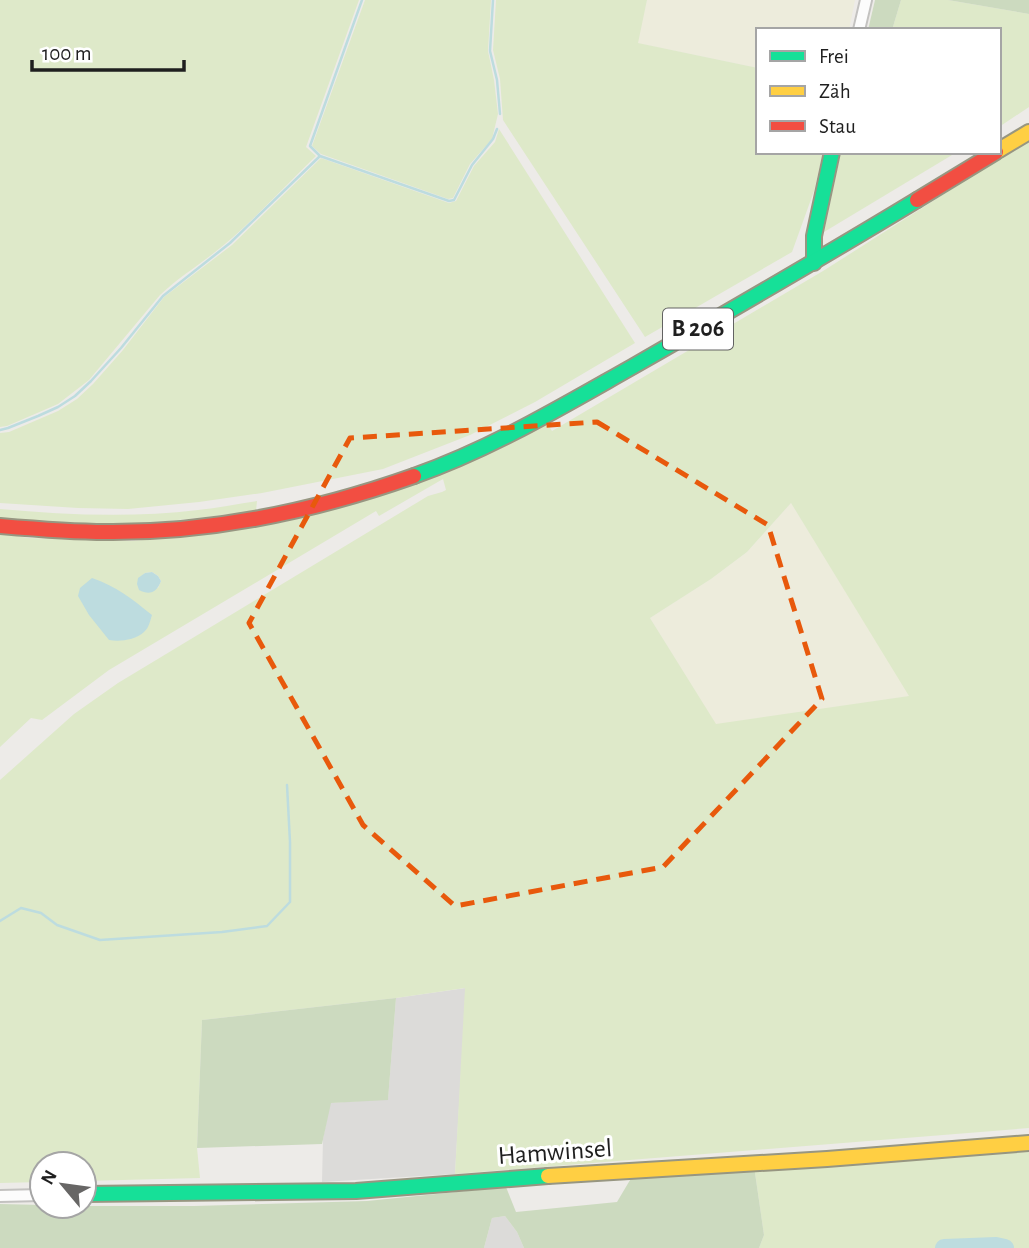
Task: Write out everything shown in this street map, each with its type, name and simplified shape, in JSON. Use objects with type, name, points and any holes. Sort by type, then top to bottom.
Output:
[{"type":"main road","name":"B 206","points":[[1001,149],[1029,132]]},
{"type":"main road","points":[[814,263],[814,236],[832,154]]},
{"type":"main road","name":"B 206","points":[[0,526],[83,533],[224,524],[331,504],[390,486],[468,456],[540,420],[814,263],[993,154]]},
{"type":"main road","name":"Hamwinsel","points":[[98,1194],[356,1191],[1029,1143]]},
{"type":"street","points":[[859,28],[866,0]]},
{"type":"street","points":[[0,1196],[28,1195]]},
{"type":"highlighted area","points":[[597,422],[768,525],[822,699],[663,867],[455,906],[363,825],[249,623],[350,438]]},
{"type":"shaded area","points":[[647,0],[855,0],[849,28],[756,28],[756,68],[637,43]]},
{"type":"shaded area","points":[[791,503],[910,696],[716,725],[650,618],[747,552]]},
{"type":"shaded area","points":[[466,988],[455,1174],[322,1182],[323,1139],[330,1103],[388,1099],[396,998]]},
{"type":"shaded area","points":[[505,1216],[517,1232],[524,1248],[484,1248],[492,1218]]},
{"type":"green space","points":[[0,0],[359,0],[306,147],[316,156],[237,234],[160,295],[89,380],[58,404],[0,427]]},
{"type":"green space","points":[[365,0],[491,0],[488,51],[498,114],[492,139],[470,164],[453,198],[448,199],[321,154],[312,146]]},
{"type":"green space","points":[[496,0],[647,0],[638,43],[756,68],[756,154],[823,154],[814,191],[792,252],[645,337],[503,120],[500,79],[493,50]]},
{"type":"green space","points":[[875,0],[901,0],[893,28],[868,28]]},
{"type":"green space","points":[[901,0],[948,0],[1029,14],[1029,107],[1001,126],[1001,28],[893,28]]},
{"type":"green space","points":[[948,0],[1029,0],[1029,14]]},
{"type":"green space","points":[[499,129],[635,343],[535,402],[470,435],[383,469],[262,493],[128,509],[0,503],[0,433],[9,432],[58,411],[77,399],[123,350],[164,297],[232,245],[321,158],[449,203],[456,201],[474,166],[495,142]]},
{"type":"green space","points":[[1029,140],[1029,1128],[455,1174],[465,988],[202,1020],[197,1148],[200,1178],[98,1181],[98,1150],[28,1150],[28,1182],[0,1183],[0,780],[74,714],[118,683],[428,496],[446,490],[443,479],[379,516],[376,511],[109,670],[42,720],[31,718],[0,747],[0,533],[28,538],[132,541],[285,522],[362,502],[547,423],[552,431],[823,271]],"holes":[[[791,503],[909,696],[716,724],[650,618],[747,552]],[[152,572],[161,581],[158,588],[138,579],[145,573]]]},
{"type":"green space","points":[[841,154],[954,154],[824,232]]},
{"type":"green space","points":[[257,501],[256,511],[141,523],[78,524],[0,518],[0,509],[124,515],[205,509]]},
{"type":"green space","points":[[396,998],[388,1100],[331,1103],[322,1144],[197,1148],[202,1020]]},
{"type":"green space","points":[[1029,1149],[1029,1248],[759,1248],[764,1235],[754,1166]]},
{"type":"green space","points":[[754,1166],[764,1235],[759,1248],[524,1248],[517,1232],[505,1216],[492,1218],[484,1248],[0,1248],[0,1204],[28,1205],[28,1220],[98,1220],[98,1206],[367,1201],[506,1187],[516,1212],[617,1202],[633,1175]]},
{"type":"water","points":[[152,572],[161,581],[157,588],[150,593],[139,590],[138,578]]},
{"type":"water","points":[[92,578],[131,598],[152,615],[146,630],[132,639],[109,640],[78,596],[80,588]]},
{"type":"waterway","points":[[319,155],[310,146],[362,0]]},
{"type":"waterway","points":[[493,0],[490,51],[497,80],[500,114]]},
{"type":"waterway","points":[[0,430],[58,407],[75,396],[121,348],[163,296],[230,243],[320,156],[449,201],[454,200],[472,165],[493,139],[497,129]]},
{"type":"waterway","points":[[0,921],[21,908],[41,913],[57,925],[100,940],[222,932],[267,926],[290,902],[287,785]]},
{"type":"waterway","points":[[944,1248],[1005,1248]]},
{"type":"traffic: fast","points":[[814,263],[814,236],[832,154]]},
{"type":"traffic: fast","points":[[414,476],[471,453],[552,412],[917,200]]},
{"type":"traffic: fast","points":[[98,1194],[356,1191],[548,1176]]},
{"type":"traffic: slow","points":[[1001,149],[1029,132]]},
{"type":"traffic: slow","points":[[548,1176],[827,1159],[1029,1143]]},
{"type":"traffic: jam","points":[[917,200],[993,154]]},
{"type":"traffic: jam","points":[[0,526],[106,532],[185,529],[263,518],[339,500],[414,476]]}]
